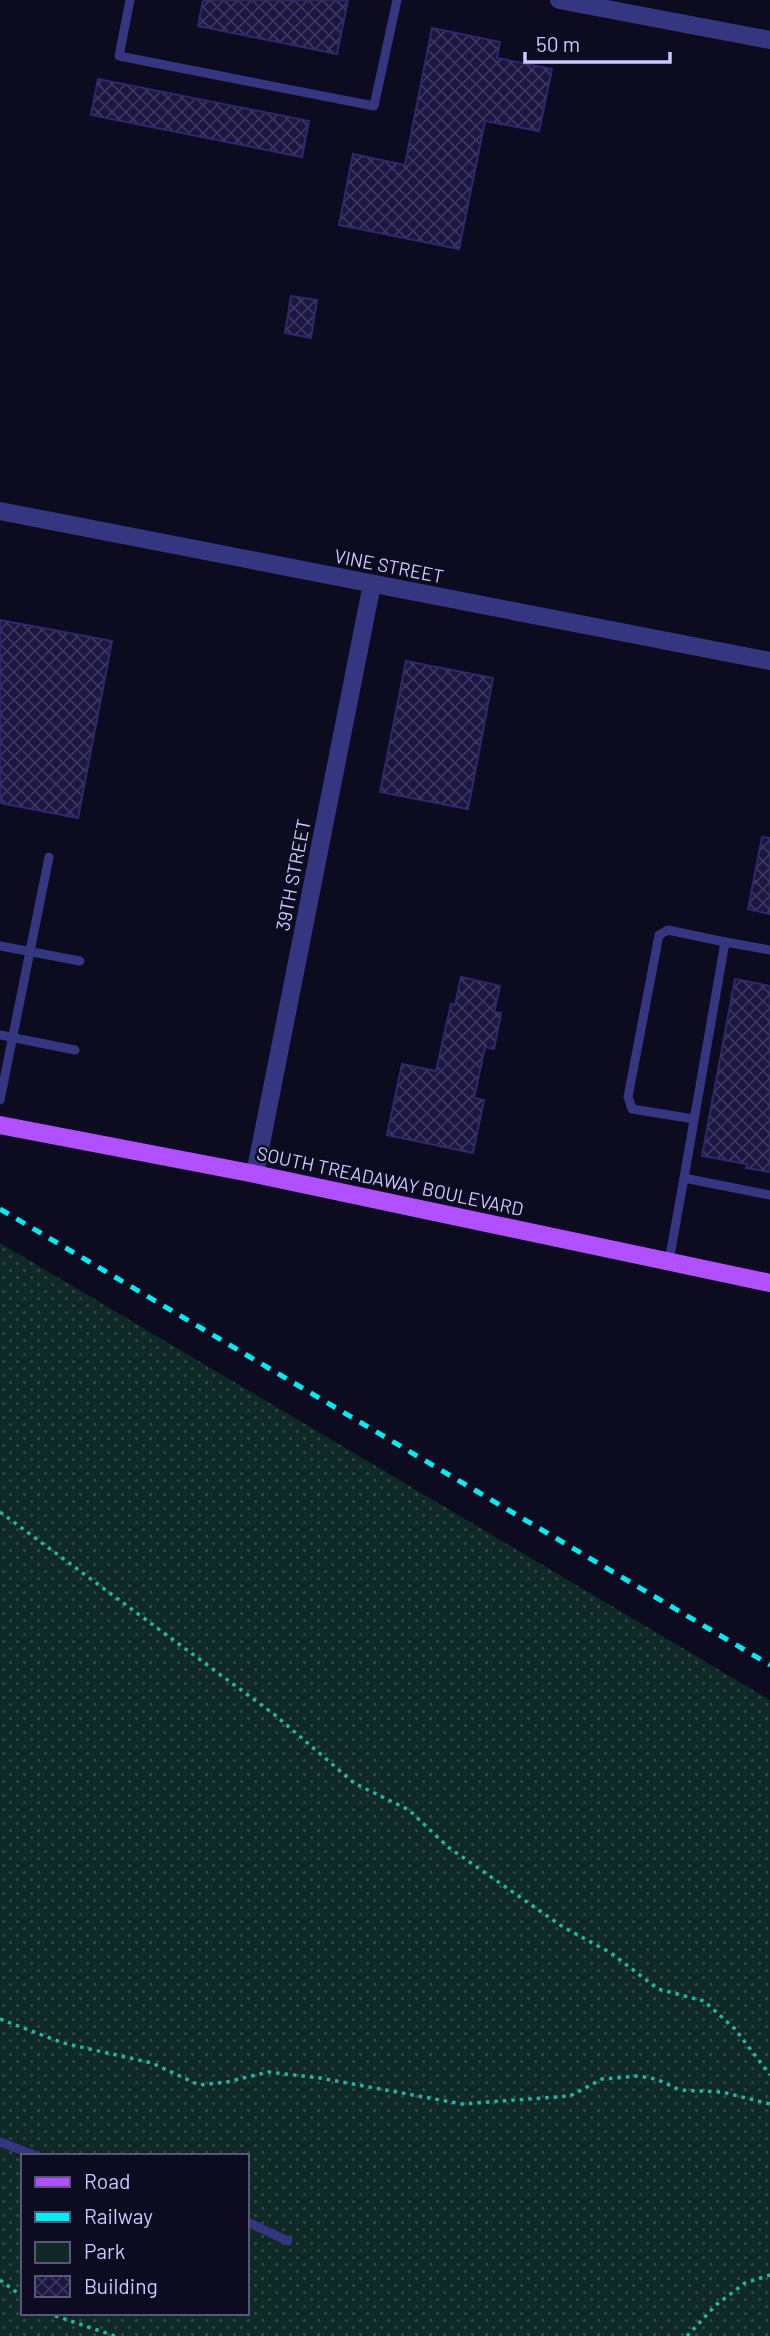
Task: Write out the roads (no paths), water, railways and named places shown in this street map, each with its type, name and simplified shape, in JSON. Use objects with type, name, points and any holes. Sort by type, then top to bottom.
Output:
[{"type":"main road","name":"SOUTH TREADAWAY BOULEVARD","points":[[0,1125],[255,1174],[770,1283]]},
{"type":"street","points":[[559,0],[770,40]]},
{"type":"street","name":"VINE STREET","points":[[0,511],[770,661]]},
{"type":"street","name":"39TH STREET","points":[[255,1174],[372,584]]},
{"type":"lane","points":[[130,0],[118,56],[374,106],[397,0]]},
{"type":"lane","points":[[0,1100],[49,857]]},
{"type":"lane","points":[[694,1119],[632,1109],[628,1097],[659,935],[668,930],[770,950]]},
{"type":"lane","points":[[668,1261],[725,942]]},
{"type":"lane","points":[[0,946],[80,961]]},
{"type":"lane","points":[[0,1035],[75,1050]]},
{"type":"lane","points":[[684,1178],[770,1195]]},
{"type":"lane","points":[[0,2142],[31,2154]]},
{"type":"lane","points":[[248,2222],[288,2241]]},
{"type":"railway","points":[[0,1209],[770,1665]]}]
